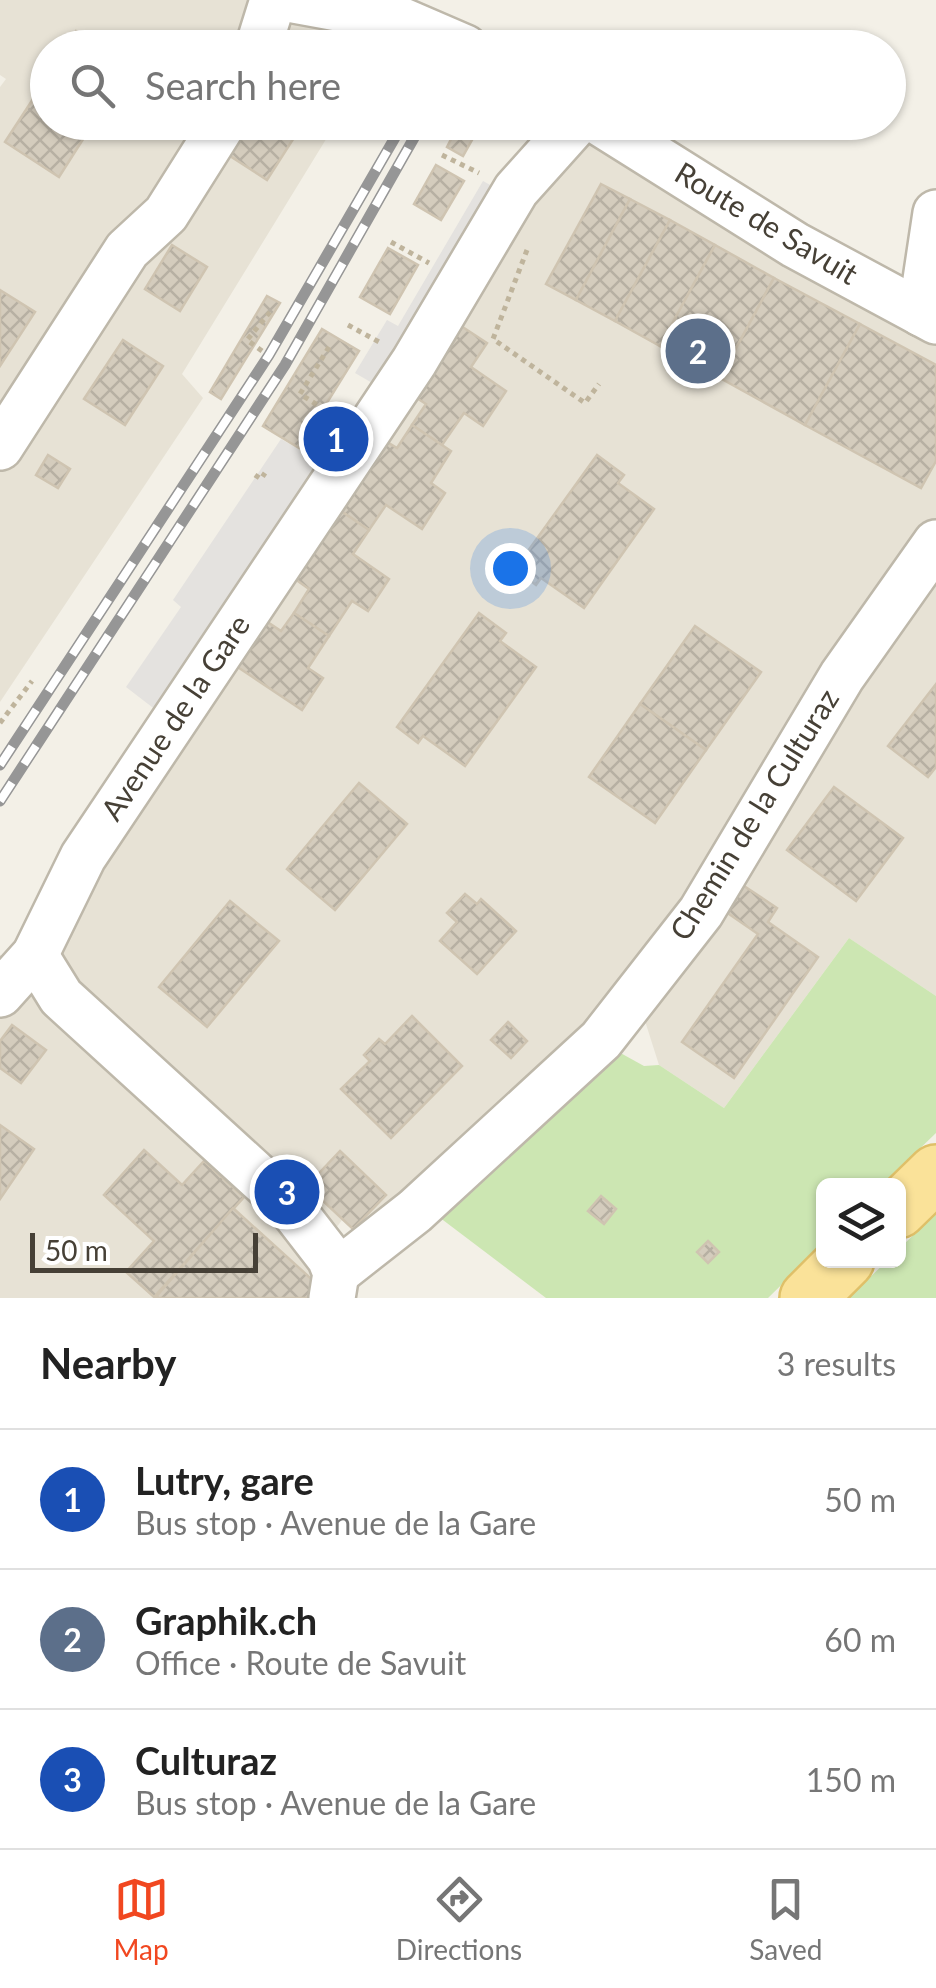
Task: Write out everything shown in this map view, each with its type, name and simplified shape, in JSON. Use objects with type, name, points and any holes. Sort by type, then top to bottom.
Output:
[{"type":"main road","points":[[906,1202],[936,1174]]},
{"type":"main road","points":[[808,1298],[838,1268]]},
{"type":"street","points":[[264,30],[273,0]]},
{"type":"street","points":[[294,0],[379,14],[419,30]]},
{"type":"street","points":[[0,448],[127,250],[166,214],[213,140]]},
{"type":"street","name":"Avenue de la Gare","points":[[0,994],[35,956],[82,857],[414,362],[516,190],[561,140]]},
{"type":"street","name":"Route de Savuit","points":[[628,140],[795,245],[928,317]]},
{"type":"street","points":[[928,317],[936,214]]},
{"type":"street","name":"Chemin de la Culturaz","points":[[334,1286],[600,1040],[701,912],[842,676],[936,543]]},
{"type":"street","points":[[35,956],[61,997],[285,1202],[327,1252],[334,1286]]},
{"type":"path","points":[[442,155],[479,173]]},
{"type":"path","points":[[534,233],[493,339],[585,403],[599,384]]},
{"type":"path","points":[[391,242],[429,263]]},
{"type":"path","points":[[262,352],[247,340],[270,312]]},
{"type":"path","points":[[329,347],[300,394],[340,420]]},
{"type":"path","points":[[255,475],[261,479],[265,473]]},
{"type":"path","points":[[0,723],[32,681]]},
{"type":"shaded area","points":[[0,0],[294,0],[398,19],[392,30],[30,30],[30,140],[326,140],[182,374],[203,398],[0,702],[0,87],[6,79],[0,75]]},
{"type":"shaded area","points":[[566,140],[611,140],[936,304],[936,996],[849,938],[724,1108],[659,1065],[645,1021],[622,980],[589,1019],[495,1104],[394,1207],[353,1229],[342,1220],[314,1258],[316,1298],[0,1298],[0,955],[35,955]]},
{"type":"shaded area","points":[[483,181],[503,192],[410,324],[374,384],[355,373],[387,320],[398,326]]},
{"type":"shaded area","points":[[281,439],[322,463],[161,714],[126,687],[181,607],[173,600]]},
{"type":"green space","points":[[849,938],[936,996],[936,1133],[889,1178],[816,1178],[816,1251],[768,1298],[546,1298],[435,1214],[615,1050],[644,1066],[659,1065],[724,1108]]},
{"type":"green space","points":[[936,1213],[936,1298],[848,1298],[880,1268],[906,1268],[906,1242]]},
{"type":"building","points":[[30,104],[30,140],[83,140],[59,177],[5,142]]},
{"type":"building","points":[[236,140],[293,140],[267,180],[227,154]]},
{"type":"building","points":[[451,140],[472,140],[463,156],[447,147]]},
{"type":"building","points":[[436,165],[464,181],[441,220],[414,204]]},
{"type":"building","points":[[601,184],[630,199],[576,300],[546,284]]},
{"type":"building","points":[[630,199],[670,220],[615,321],[576,300]]},
{"type":"building","points":[[670,220],[715,245],[660,346],[615,321]]},
{"type":"building","points":[[172,245],[207,267],[180,311],[145,289]]},
{"type":"building","points":[[715,245],[774,278],[720,378],[660,346]]},
{"type":"building","points":[[388,248],[418,265],[390,314],[360,297]]},
{"type":"building","points":[[774,278],[860,324],[805,425],[720,378]]},
{"type":"building","points":[[0,290],[35,312],[0,366]]},
{"type":"building","points":[[267,296],[280,303],[221,399],[210,392]]},
{"type":"building","points":[[458,324],[487,343],[471,367],[506,391],[483,426],[464,413],[442,445],[412,425],[426,404],[412,395]]},
{"type":"building","points":[[860,324],[936,365],[936,461],[921,488],[805,425]]},
{"type":"building","points":[[322,329],[359,351],[299,448],[263,426]]},
{"type":"building","points":[[123,340],[163,366],[125,425],[84,399]]},
{"type":"building","points":[[412,425],[451,451],[431,483],[445,493],[422,529],[386,505],[369,530],[341,511],[387,442],[397,448]]},
{"type":"building","points":[[48,455],[70,469],[58,488],[36,475]]},
{"type":"building","points":[[597,455],[624,475],[618,483],[654,509],[584,608],[541,578],[536,585],[515,569]]},
{"type":"building","points":[[341,511],[369,530],[353,554],[389,579],[368,611],[352,601],[329,636],[294,613],[309,589],[295,579]]},
{"type":"building","points":[[294,613],[329,636],[308,668],[323,678],[302,710],[236,666],[266,621],[281,631]]},
{"type":"building","points":[[479,613],[506,633],[500,641],[536,667],[465,766],[423,736],[418,743],[397,727]]},
{"type":"building","points":[[695,626],[761,672],[706,750],[640,704]]},
{"type":"building","points":[[936,684],[936,767],[928,777],[888,746]]},
{"type":"building","points":[[640,704],[706,750],[655,823],[589,777]]},
{"type":"building","points":[[359,783],[407,824],[335,910],[287,869]]},
{"type":"building","points":[[834,787],[903,838],[856,901],[787,850]]},
{"type":"building","points":[[744,886],[777,908],[768,922],[818,957],[734,1078],[682,1042],[758,934],[726,912]]},
{"type":"building","points":[[465,894],[477,904],[481,899],[516,931],[477,974],[440,941],[457,922],[447,913]]},
{"type":"building","points":[[230,901],[279,941],[207,1027],[159,987]]},
{"type":"building","points":[[412,1016],[462,1066],[391,1138],[341,1089],[370,1061],[364,1055],[379,1039],[385,1044]]},
{"type":"building","points":[[508,1022],[527,1041],[511,1058],[491,1040]]},
{"type":"building","points":[[12,1025],[46,1050],[21,1083],[0,1068],[0,1041]]},
{"type":"building","points":[[0,1125],[34,1149],[0,1199]]},
{"type":"building","points":[[144,1150],[182,1185],[204,1161],[244,1197],[154,1297],[126,1272],[154,1241],[104,1195]]},
{"type":"building","points":[[340,1151],[386,1195],[353,1229],[307,1186]]},
{"type":"building","points":[[601,1196],[616,1209],[604,1224],[588,1211]]},
{"type":"building","points":[[233,1208],[318,1285],[307,1298],[155,1298]]},
{"type":"building","points":[[708,1241],[719,1252],[708,1263],[697,1252]]},
{"type":"railway","points":[[0,765],[269,355],[394,140]]},
{"type":"railway","points":[[0,801],[285,365],[413,140]]},
{"type":"place","name":"Graphik.ch","points":[[698,351]]},
{"type":"place","name":"Lutry, gare","points":[[336,439]]},
{"type":"place","name":"Culturaz","points":[[287,1192]]}]
